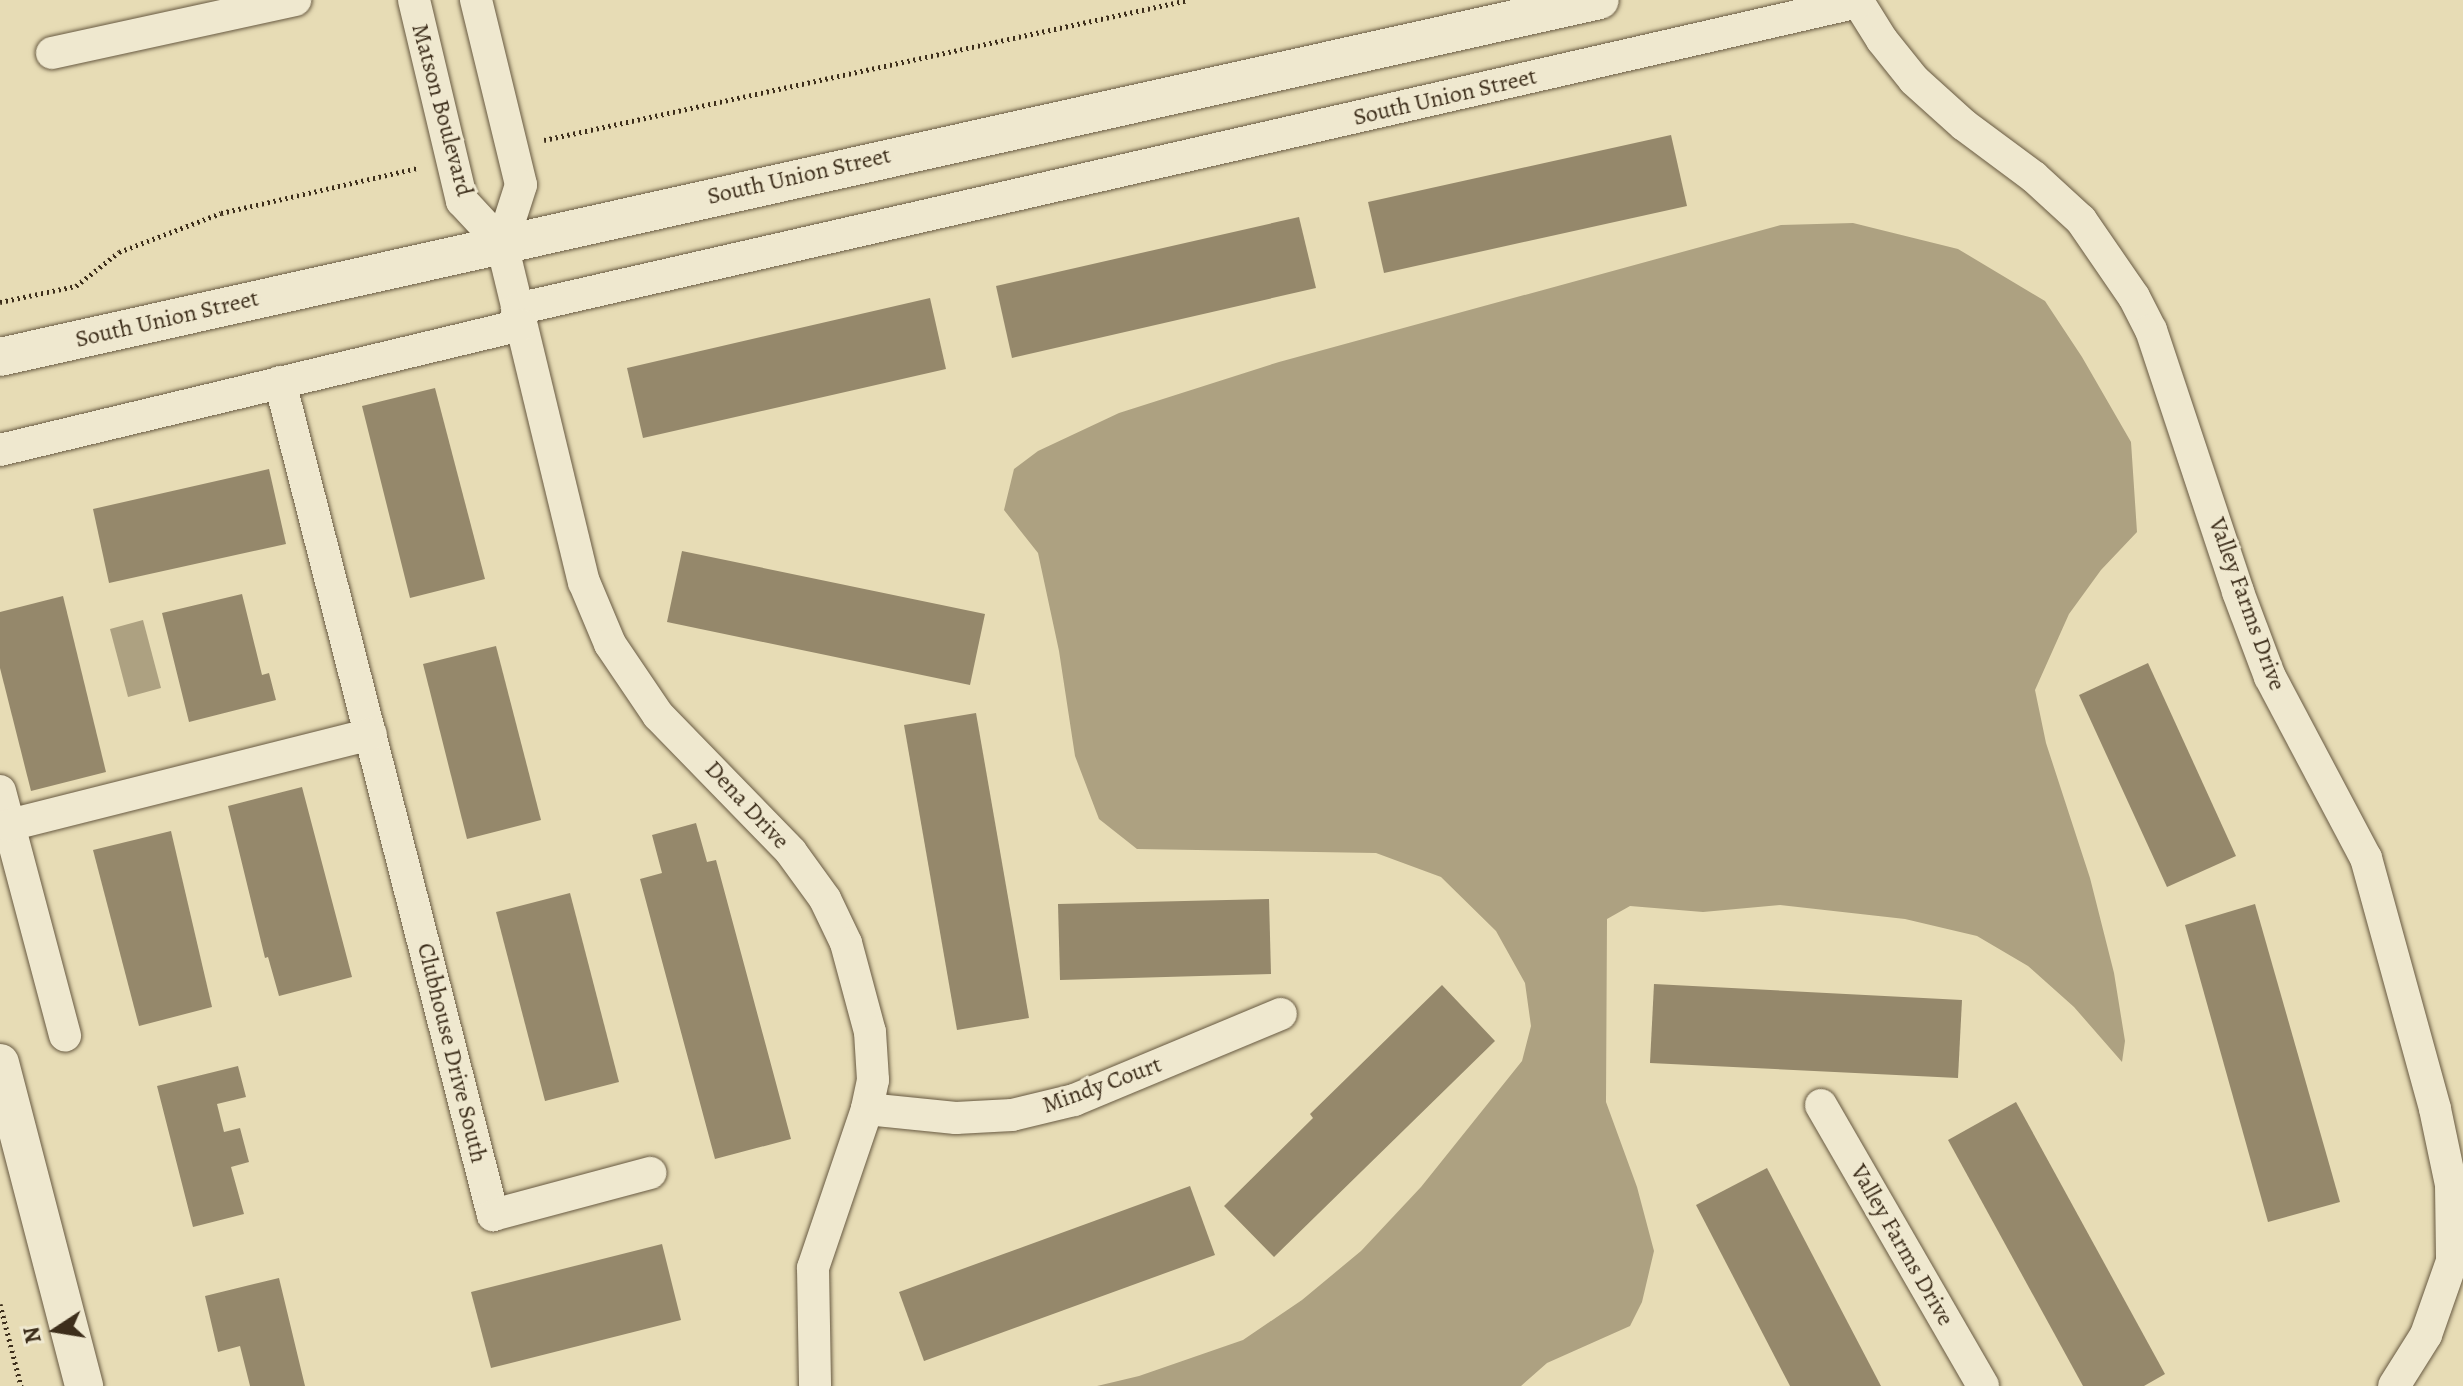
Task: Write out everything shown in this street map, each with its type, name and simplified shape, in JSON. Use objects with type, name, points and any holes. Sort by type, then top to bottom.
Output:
[{"type":"street","points":[[52,53],[253,5],[295,0]]},
{"type":"street","name":"Matson Boulevard","points":[[414,0],[462,201],[502,244]]},
{"type":"street","points":[[476,0],[521,185],[502,244]]},
{"type":"street","name":"South Union Street","points":[[0,357],[1600,0]]},
{"type":"street","name":"South Union Street","points":[[0,450],[280,382],[519,317],[1857,1]]},
{"type":"street","name":"Valley Farms Drive","points":[[1857,1],[1914,80],[1964,125],[2034,177],[2081,220],[2134,297],[2156,343],[2238,592],[2270,677],[2366,858],[2435,1109],[2451,1185],[2452,1261],[2426,1335],[2394,1386]]},
{"type":"street","name":"Dena Drive","points":[[502,244],[584,582],[610,644],[658,715],[791,852],[825,899],[846,943],[870,1032],[873,1080],[867,1109],[813,1268],[815,1386]]},
{"type":"street","name":"Clubhouse Drive South","points":[[280,382],[493,1215],[650,1173]]},
{"type":"street","points":[[9,825],[371,734]]},
{"type":"street","points":[[0,791],[65,1035]]},
{"type":"street","name":"Mindy Court","points":[[867,1109],[956,1118],[1012,1115],[1074,1100],[1281,1014]]},
{"type":"street","points":[[0,1063],[84,1386]]},
{"type":"street","name":"Valley Farms Drive","points":[[1821,1105],[1983,1386]]},
{"type":"path","points":[[512,147],[1188,0]]},
{"type":"path","points":[[0,302],[76,286],[119,252],[221,213],[452,160]]},
{"type":"path","points":[[0,1304],[21,1386]]},
{"type":"shaded area","points":[[1853,223],[1958,249],[2045,301],[2082,357],[2131,442],[2137,532],[2101,570],[2069,614],[2035,690],[2046,743],[2090,878],[2114,973],[2125,1041],[2122,1062],[2074,1007],[2028,966],[1977,936],[1905,919],[1780,905],[1703,912],[1630,906],[1607,919],[1606,1102],[1637,1187],[1654,1251],[1642,1302],[1630,1326],[1547,1363],[1521,1386],[1097,1386],[1139,1376],[1243,1340],[1302,1300],[1361,1251],[1421,1187],[1522,1061],[1531,1026],[1525,983],[1496,931],[1441,877],[1376,853],[1137,849],[1099,819],[1075,756],[1059,651],[1038,553],[1004,510],[1014,469],[1038,451],[1119,413],[1279,362],[1781,225]]},
{"type":"shaded area","points":[[143,620],[161,688],[128,697],[110,629]]},
{"type":"building","points":[[1671,135],[1687,206],[1384,273],[1368,202]]},
{"type":"building","points":[[1299,217],[1316,288],[1012,358],[996,286]]},
{"type":"building","points":[[930,298],[946,369],[643,438],[627,368]]},
{"type":"building","points":[[435,388],[485,579],[410,598],[362,406]]},
{"type":"building","points":[[269,469],[286,544],[109,583],[93,509]]},
{"type":"building","points":[[682,551],[985,614],[970,685],[667,622]]},
{"type":"building","points":[[242,594],[262,675],[269,673],[276,700],[189,722],[162,613]]},
{"type":"building","points":[[63,596],[106,772],[31,791],[0,668],[0,612]]},
{"type":"building","points":[[496,646],[541,820],[467,839],[423,664]]},
{"type":"building","points":[[2148,663],[2236,856],[2167,887],[2079,695]]},
{"type":"building","points":[[976,713],[1029,1018],[957,1030],[904,725]]},
{"type":"building","points":[[302,787],[352,977],[279,996],[268,957],[265,958],[228,806]]},
{"type":"building","points":[[696,823],[707,862],[716,860],[791,1139],[715,1159],[640,879],[662,873],[652,835]]},
{"type":"building","points":[[171,831],[212,1007],[139,1026],[93,850]]},
{"type":"building","points":[[570,893],[619,1082],[545,1101],[496,912]]},
{"type":"building","points":[[1269,899],[1271,974],[1060,980],[1058,904]]},
{"type":"building","points":[[2255,904],[2340,1202],[2268,1222],[2185,925]]},
{"type":"building","points":[[1654,984],[1962,1000],[1958,1078],[1650,1063]]},
{"type":"building","points":[[1442,985],[1495,1041],[1274,1257],[1224,1206],[1313,1118],[1310,1114]]},
{"type":"building","points":[[238,1066],[246,1097],[217,1104],[224,1132],[240,1128],[249,1162],[231,1167],[244,1214],[193,1227],[157,1086]]},
{"type":"building","points":[[2016,1102],[2165,1374],[2144,1386],[2083,1386],[1948,1140]]},
{"type":"building","points":[[1767,1168],[1881,1386],[1790,1386],[1696,1205]]},
{"type":"building","points":[[1190,1186],[1215,1255],[924,1361],[899,1292]]},
{"type":"building","points":[[662,1244],[681,1320],[491,1368],[471,1292]]},
{"type":"building","points":[[279,1278],[305,1386],[250,1386],[240,1346],[218,1352],[205,1296]]}]
